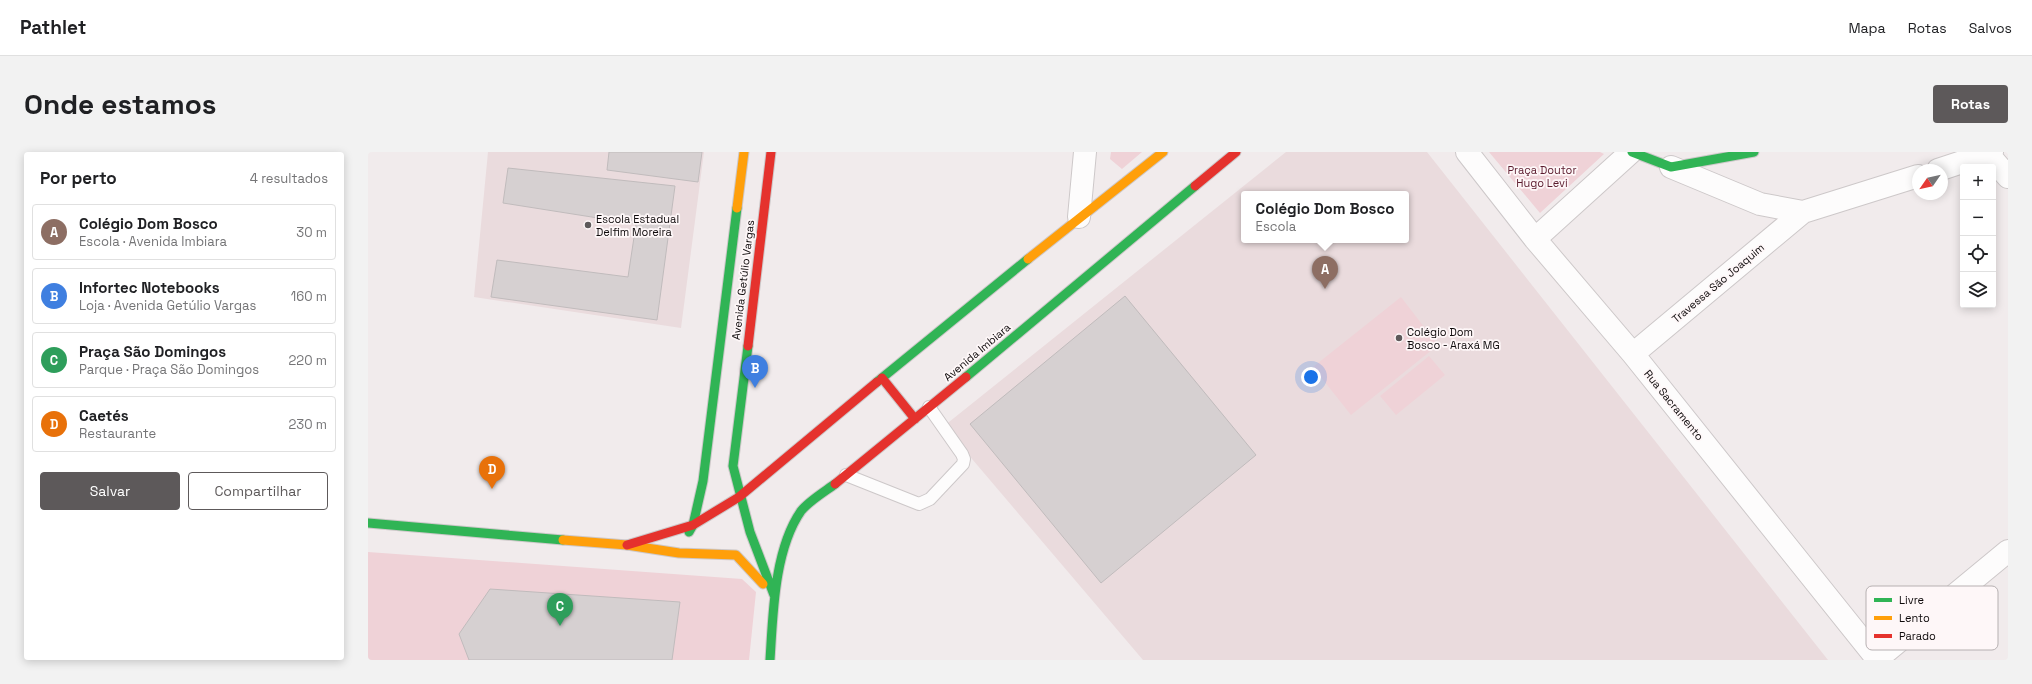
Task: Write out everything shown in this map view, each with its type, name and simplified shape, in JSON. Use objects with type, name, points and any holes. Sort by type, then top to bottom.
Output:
[{"type":"main road","name":"Avenida Getúlio Vargas","points":[[683,546],[693,525],[703,481],[744,152]]},
{"type":"main road","name":"Avenida Getúlio Vargas","points":[[771,152],[733,466],[739,497],[757,556],[774,595]]},
{"type":"main road","points":[[627,545],[693,525],[739,497],[1079,217],[1163,152]]},
{"type":"main road","name":"Avenida Imbiara","points":[[770,660],[774,595],[788,535],[802,510],[915,419],[1236,152]]},
{"type":"main road","points":[[1631,152],[1671,167],[1754,152]]},
{"type":"main road","points":[[882,378],[915,419]]},
{"type":"main road","points":[[368,523],[627,545],[683,546],[736,555],[774,595]]},
{"type":"street","points":[[1079,217],[1085,152]]},
{"type":"street","name":"Rua Sacramento","points":[[1467,152],[1535,239],[1633,354],[1866,646]]},
{"type":"street","points":[[1535,239],[1631,152]]},
{"type":"street","points":[[1948,167],[1990,153],[2008,177]]},
{"type":"street","points":[[1671,167],[1760,204],[1803,212],[1912,178]]},
{"type":"street","name":"Travessa São Joaquim","points":[[1633,354],[1803,212]]},
{"type":"street","points":[[1966,586],[2008,551]]},
{"type":"street","name":"Rua Sacramento","points":[[1869,650],[1877,660]]},
{"type":"street","points":[[1877,660],[1889,650]]},
{"type":"lane","points":[[846,475],[919,504],[930,499],[963,464],[964,459],[929,407]]},
{"type":"shaded area","name":"Escola Estadual Delfim Moreira","points":[[488,152],[704,152],[681,328],[474,297]]},
{"type":"shaded area","points":[[1286,152],[1427,152],[1828,660],[1143,660],[944,426]]},
{"type":"green space","points":[[1111,152],[1142,152],[1122,169],[1110,159]]},
{"type":"green space","name":"Praça Doutor Hugo Levi","points":[[1489,152],[1600,152],[1604,154],[1540,213]]},
{"type":"green space","points":[[1401,297],[1438,345],[1351,415],[1313,367]]},
{"type":"green space","points":[[1429,356],[1445,375],[1396,415],[1380,396]]},
{"type":"green space","points":[[368,552],[742,579],[756,592],[749,660],[368,660]]},
{"type":"building","points":[[609,152],[702,152],[698,182],[607,170]]},
{"type":"building","points":[[508,168],[675,186],[657,320],[491,297],[497,260],[628,277],[636,224],[503,203]]},
{"type":"building","points":[[1125,296],[1256,455],[1101,583],[970,424]]},
{"type":"building","points":[[490,589],[680,602],[672,660],[469,660],[459,634]]},
{"type":"traffic: fast","points":[[1632,152],[1671,167],[1754,152]]},
{"type":"traffic: fast","points":[[966,377],[1195,186]]},
{"type":"traffic: fast","points":[[689,532],[693,525],[703,481],[737,208]]},
{"type":"traffic: fast","points":[[877,382],[1028,259]]},
{"type":"traffic: fast","points":[[748,346],[733,466],[750,532],[774,595]]},
{"type":"traffic: fast","points":[[770,660],[776,583],[785,544],[792,527],[804,507],[835,484]]},
{"type":"traffic: fast","points":[[368,523],[563,540]]},
{"type":"traffic: slow","points":[[737,208],[744,152]]},
{"type":"traffic: slow","points":[[1028,259],[1163,152]]},
{"type":"traffic: slow","points":[[563,540],[627,545],[679,553],[736,555],[763,584]]},
{"type":"traffic: jam","points":[[748,346],[771,152]]},
{"type":"traffic: jam","points":[[1195,186],[1236,152]]},
{"type":"traffic: jam","points":[[835,484],[966,377]]},
{"type":"traffic: jam","points":[[882,378],[915,419]]},
{"type":"traffic: jam","points":[[627,545],[693,525],[739,497],[877,382]]},
{"type":"place","name":"Escola Estadual Delfim Moreira","points":[[588,225]]},
{"type":"place","name":"Colégio Dom Bosco","points":[[1325,289]]},
{"type":"place","name":"Colégio Dom Bosco - Araxá MG","points":[[1399,338]]},
{"type":"place","name":"Infortec Notebooks","points":[[755,388]]},
{"type":"place","name":"Caetés","points":[[492,489]]},
{"type":"place","name":"Praça São Domingos","points":[[560,626]]}]
